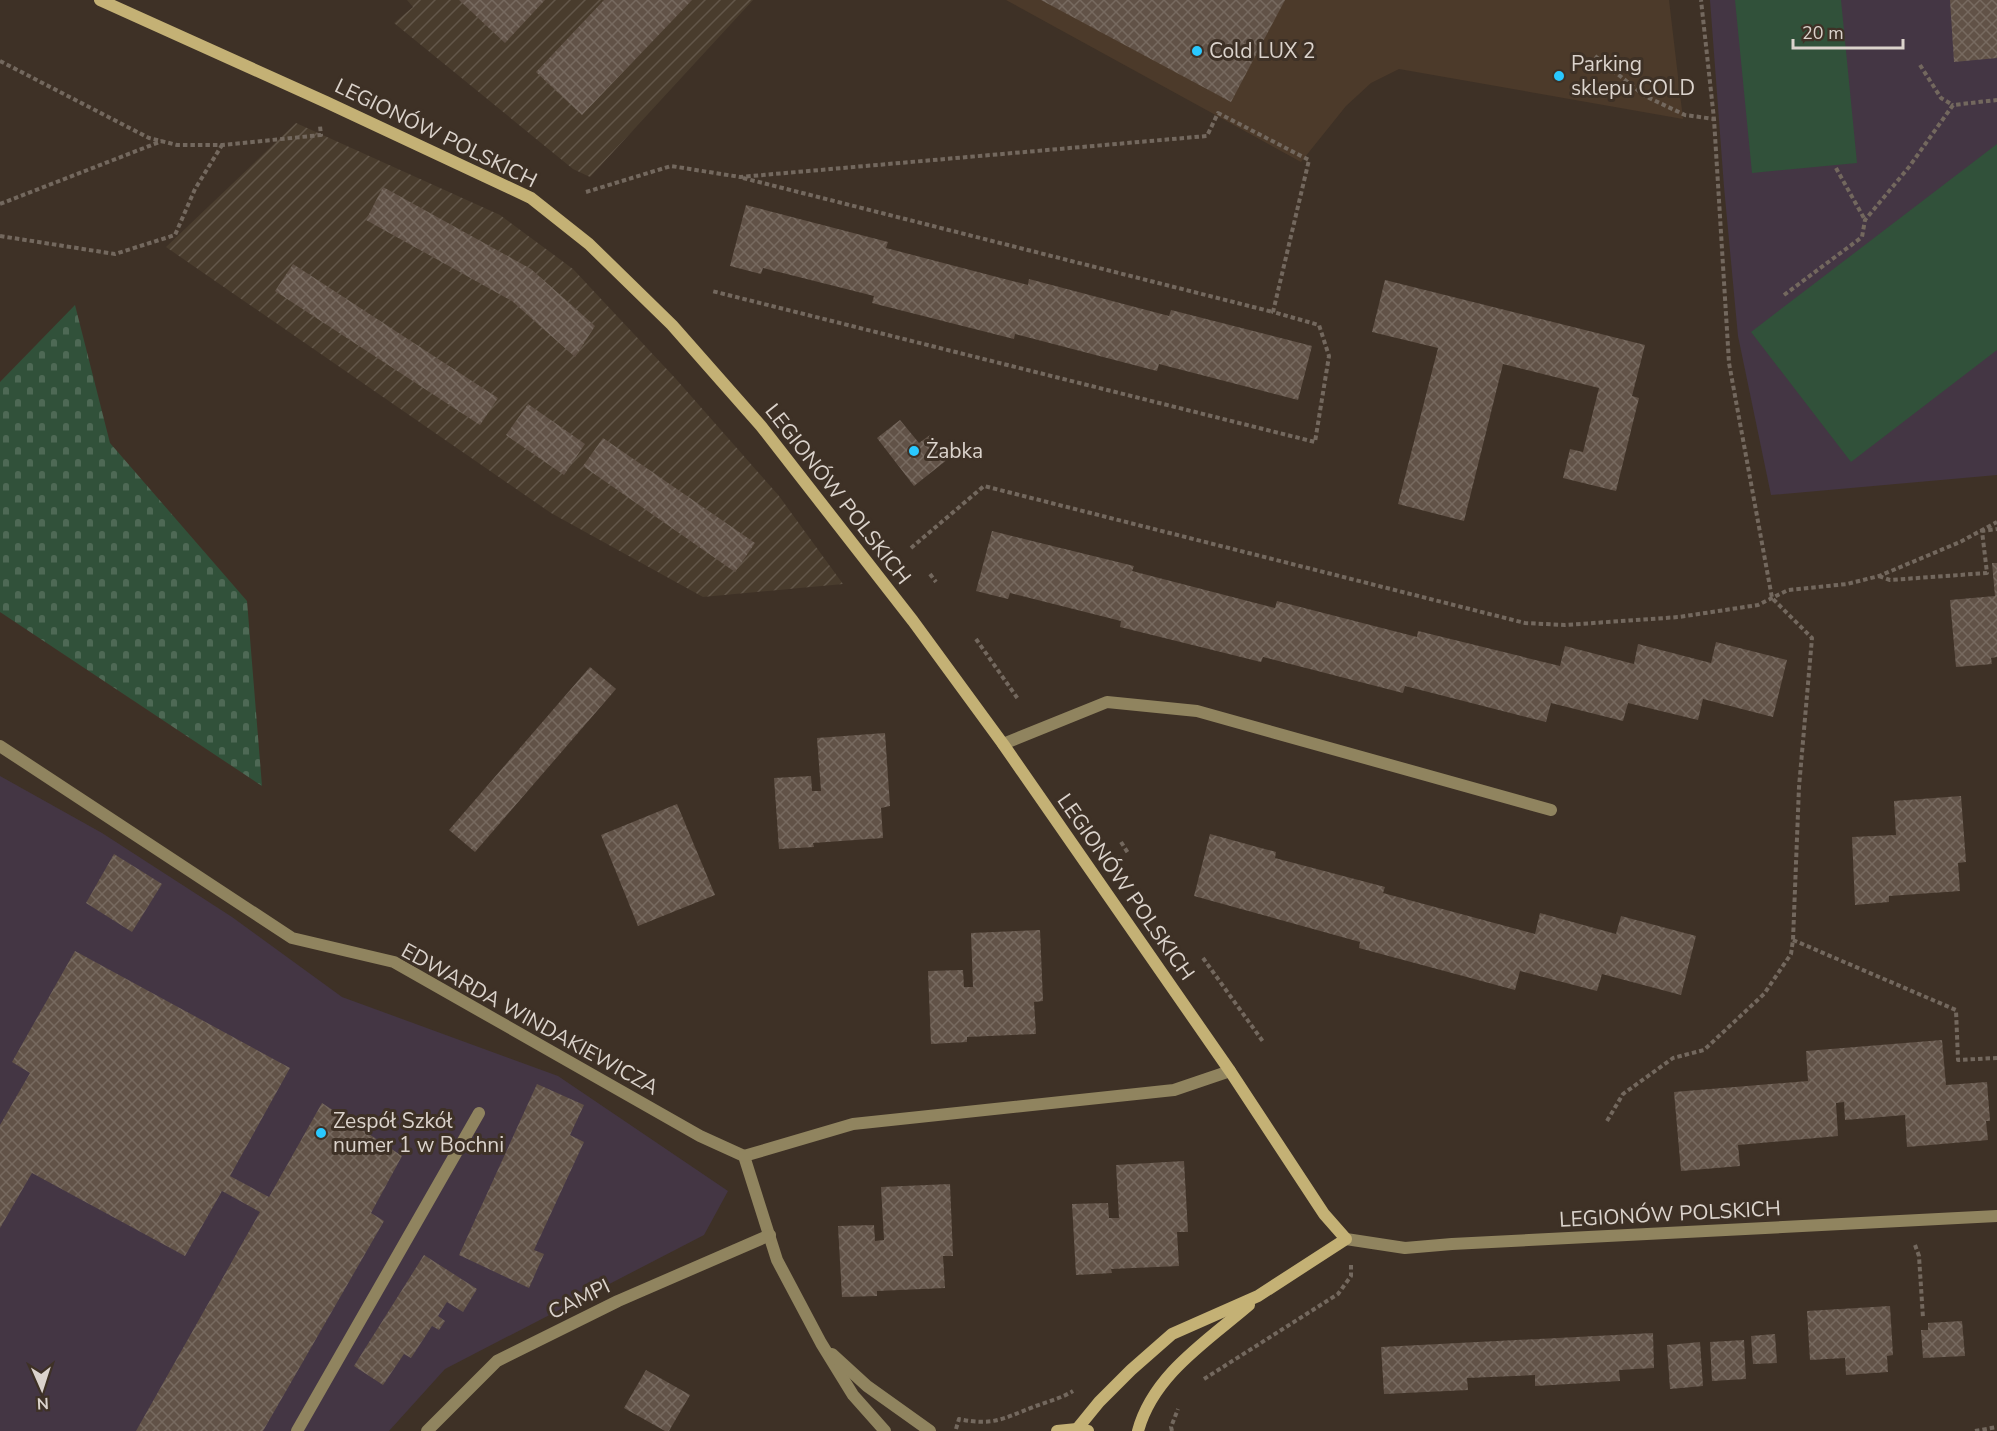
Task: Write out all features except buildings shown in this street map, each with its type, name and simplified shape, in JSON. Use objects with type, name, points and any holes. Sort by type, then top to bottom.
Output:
[{"type":"street","name":"LEGIONÓW POLSKICH","points":[[100,0],[531,198],[589,244],[672,325],[761,426],[913,621],[1004,744],[1230,1071],[1324,1214],[1346,1239],[1405,1248],[1997,1216]]},
{"type":"street","points":[[1004,744],[1107,702],[1197,711],[1551,810]]},
{"type":"street","name":"EDWARDA WINDAKIEWICZA","points":[[0,746],[292,938],[394,962],[700,1136],[744,1156]]},
{"type":"street","points":[[885,1431],[853,1395],[820,1343],[777,1260],[744,1156],[853,1124],[1174,1090],[1230,1071]]},
{"type":"street","points":[[297,1431],[479,1113]]},
{"type":"street","name":"CAMPI","points":[[427,1431],[497,1361],[618,1301],[770,1236]]},
{"type":"street","points":[[1138,1431],[1149,1400],[1176,1367],[1258,1296],[1346,1239]]},
{"type":"street","points":[[1057,1431],[1082,1430],[1100,1402],[1131,1370],[1172,1334],[1258,1296]]},
{"type":"street","points":[[820,1343],[867,1386],[930,1431]]},
{"type":"path","points":[[1607,1120],[1623,1094],[1673,1058],[1704,1050],[1764,994],[1791,954],[1794,940],[1799,787],[1812,638],[1772,598],[1729,363],[1714,119],[1701,0]]},
{"type":"path","points":[[1595,56],[1645,96],[1685,115],[1714,119]]},
{"type":"path","points":[[0,61],[149,138],[177,145],[222,145],[321,135]]},
{"type":"path","points":[[1920,65],[1941,98],[1953,105],[1997,100]]},
{"type":"path","points":[[1784,296],[1862,237],[1865,220],[1909,167],[1953,105]]},
{"type":"path","points":[[740,177],[1207,136],[1218,112],[1309,160],[1273,312]]},
{"type":"path","points":[[0,204],[163,141]]},
{"type":"path","points":[[0,236],[115,254],[176,235],[195,189],[222,145]]},
{"type":"path","points":[[586,192],[671,166],[740,177],[1319,325],[1329,356],[1315,441],[712,291]]},
{"type":"path","points":[[1836,168],[1865,220]]},
{"type":"path","points":[[910,548],[984,486],[1525,623],[1565,625],[1679,617],[1758,605],[1788,590],[1847,584],[1879,576],[1960,542],[1997,522]]},
{"type":"path","points":[[1982,531],[1997,529]]},
{"type":"path","points":[[1879,576],[1890,580],[1987,573],[1982,531]]},
{"type":"path","points":[[930,574],[936,582]]},
{"type":"path","points":[[976,639],[1018,699]]},
{"type":"path","points":[[1121,842],[1128,853]]},
{"type":"path","points":[[1794,940],[1956,1010],[1958,1060],[1997,1058]]},
{"type":"path","points":[[1203,958],[1264,1043]]},
{"type":"path","points":[[1915,1245],[1919,1256],[1923,1318]]},
{"type":"path","points":[[1198,1383],[1338,1294],[1351,1276]]},
{"type":"path","points":[[955,1431],[959,1419],[978,1423],[1007,1419],[1063,1398],[1076,1389]]},
{"type":"path","points":[[1172,1431],[1171,1427],[1179,1405]]},
{"type":"path","points":[[1975,1431],[1997,1427]]},
{"type":"shaded area","points":[[407,0],[753,0],[590,177],[573,169],[394,23],[413,7]]},
{"type":"shaded area","name":"Parking sklepu COLD","points":[[1006,0],[1669,0],[1683,119],[1399,69],[1371,83],[1346,106],[1301,162]]},
{"type":"shaded area","points":[[1710,0],[1997,0],[1997,475],[1771,495],[1738,336]]},
{"type":"shaded area","points":[[296,123],[500,215],[573,269],[676,379],[779,496],[843,584],[703,597],[551,513],[166,247]]},
{"type":"shaded area","name":"Zespół Szkół numer 1 w Bochni","points":[[0,776],[102,833],[232,917],[342,997],[558,1076],[728,1191],[704,1235],[445,1369],[389,1431],[0,1431]]},
{"type":"green space","points":[[1735,0],[1841,0],[1857,163],[1752,173]]},
{"type":"green space","points":[[1997,144],[1997,350],[1851,462],[1751,332]]},
{"type":"green space","points":[[75,305],[110,443],[247,601],[262,786],[0,612],[0,382]]},
{"type":"place","name":"Cold LUX 2","points":[[1197,51]]},
{"type":"place","name":"Parking sklepu COLD","points":[[1559,76]]},
{"type":"place","name":"Żabka","points":[[914,451]]},
{"type":"place","name":"Zespół Szkół numer 1 w Bochni","points":[[321,1133]]}]
